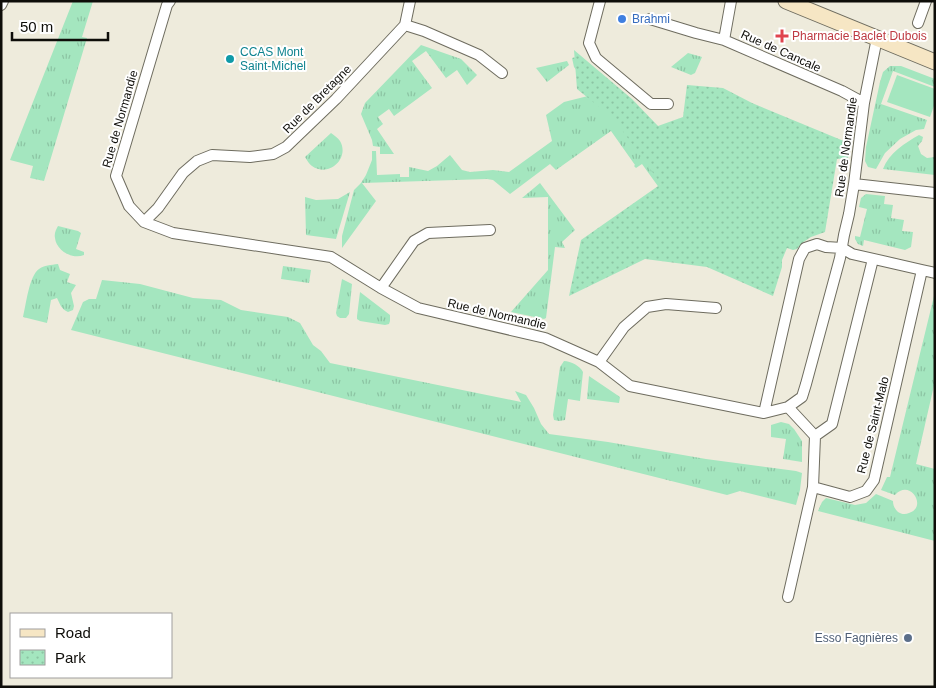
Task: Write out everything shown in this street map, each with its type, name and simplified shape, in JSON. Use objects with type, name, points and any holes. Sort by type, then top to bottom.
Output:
[{"type":"main road","points":[[786,1],[935,62]]},
{"type":"street","points":[[1,5],[3,1]]},
{"type":"street","name":"Rue de Normandie","points":[[170,1],[167,5],[116,176],[128,206],[144,222],[173,233],[331,257],[418,308],[545,338],[599,362],[630,386],[764,413],[788,407],[802,397],[840,258],[854,184],[864,103],[877,38]]},
{"type":"street","points":[[410,1],[406,25],[479,55],[502,73]]},
{"type":"street","points":[[600,1],[589,43],[596,58],[651,104],[668,104]]},
{"type":"street","name":"Rue de Cancale","points":[[731,1],[724,40],[864,103]]},
{"type":"street","points":[[918,23],[926,1]]},
{"type":"street","points":[[650,19],[696,34],[724,40]]},
{"type":"street","name":"Rue de Bretagne","points":[[144,222],[158,208],[183,173],[197,161],[212,155],[250,157],[273,154],[286,147],[336,99],[406,25]]},
{"type":"street","points":[[854,184],[935,194]]},
{"type":"street","points":[[381,288],[414,241],[428,233],[490,230]]},
{"type":"street","points":[[764,413],[799,259],[805,248],[817,244],[826,247],[842,248],[852,254],[935,273]]},
{"type":"street","points":[[815,436],[832,424],[873,259]]},
{"type":"street","name":"Rue de Saint-Malo","points":[[813,487],[850,497],[866,492],[874,480],[922,270]]},
{"type":"street","points":[[599,362],[624,327],[647,308],[666,304],[716,308]]},
{"type":"street","points":[[788,407],[815,436],[813,487],[788,597]]},
{"type":"green space","points":[[73,1],[93,1],[82,37],[87,38],[44,181],[30,178],[33,166],[10,160]]},
{"type":"green space","points":[[421,45],[461,59],[477,75],[467,85],[457,70],[446,78],[426,51],[412,61],[432,88],[394,116],[389,109],[378,117],[383,124],[377,129],[394,154],[380,154],[380,147],[373,146],[361,114],[365,103]]},
{"type":"green space","points":[[574,50],[632,99],[658,126],[683,117],[687,85],[723,88],[752,103],[851,144],[848,158],[837,159],[825,232],[811,237],[797,249],[787,248],[773,296],[707,267],[645,259],[569,296],[581,240],[661,184],[614,119],[577,89]]},
{"type":"green space","points":[[688,53],[702,57],[695,73],[691,75],[671,67]]},
{"type":"green space","points":[[580,56],[648,122],[670,131],[660,189],[642,164],[636,168],[634,166],[611,131],[556,170],[550,164],[510,194],[493,180],[487,179],[362,183],[376,201],[342,248],[342,236],[354,190],[366,175],[372,160],[372,151],[376,151],[377,175],[400,174],[400,177],[409,177],[409,167],[428,171],[450,155],[462,170],[470,172],[493,170],[509,172],[552,141],[546,115],[564,102],[588,96],[584,80],[574,67],[572,58]]},
{"type":"green space","points":[[567,61],[569,65],[547,82],[536,68]]},
{"type":"green space","points":[[890,66],[901,66],[935,79],[935,87],[893,71],[881,104],[927,120],[924,129],[916,130],[900,139],[885,153],[876,169],[868,167],[865,161],[866,147],[880,82],[883,72]]},
{"type":"green space","points":[[897,75],[935,89],[935,103],[930,117],[887,102]]},
{"type":"green space","points":[[331,133],[340,141],[342,147],[340,160],[331,168],[325,170],[318,169],[311,165],[305,157]]},
{"type":"green space","points":[[919,135],[923,137],[918,146],[921,154],[927,158],[935,157],[935,175],[883,169],[893,153]]},
{"type":"green space","points":[[540,183],[575,230],[562,242],[565,248],[555,247],[546,318],[544,319],[511,312],[548,270],[548,197],[522,198]]},
{"type":"green space","points":[[350,192],[336,239],[306,235],[305,197],[316,200],[338,199]]},
{"type":"green space","points":[[866,194],[885,196],[884,204],[893,205],[891,218],[904,220],[902,231],[913,232],[911,247],[905,250],[864,240],[863,246],[858,244],[855,236],[860,237],[867,209],[859,207],[861,198]]},
{"type":"green space","points":[[58,226],[81,233],[76,249],[84,252],[84,255],[70,255],[61,250],[55,236]]},
{"type":"green space","points":[[58,264],[60,270],[70,274],[67,282],[76,285],[71,293],[73,310],[68,312],[64,309],[57,298],[51,300],[47,323],[23,317],[30,284],[36,273],[43,267]]},
{"type":"green space","points":[[283,266],[311,270],[309,283],[281,279]]},
{"type":"green space","points":[[342,279],[352,284],[349,314],[346,318],[340,318],[336,313]]},
{"type":"green space","points":[[102,280],[140,284],[193,298],[221,300],[241,310],[288,317],[300,323],[313,345],[321,351],[330,363],[521,402],[515,391],[526,395],[541,424],[549,434],[796,471],[802,473],[796,505],[740,491],[727,495],[71,330],[83,302],[89,299],[96,299]]},
{"type":"green space","points":[[360,292],[390,315],[389,324],[385,325],[357,319]]},
{"type":"green space","points":[[934,296],[935,381],[916,464],[935,469],[935,541],[818,511],[826,498],[855,505],[866,503],[876,494],[893,501],[898,512],[902,514],[914,510],[917,505],[915,495],[911,492],[906,490],[895,495],[881,490],[887,477],[890,477]]},
{"type":"green space","points":[[564,361],[575,364],[583,372],[580,401],[568,399],[565,420],[559,421],[554,420],[553,415],[560,367]]},
{"type":"green space","points":[[589,376],[620,397],[619,403],[587,399]]},
{"type":"green space","points":[[781,422],[789,424],[802,441],[802,462],[783,459],[786,439],[771,437],[771,425]]},
{"type":"place","name":"Brahmi","points":[[622,19]]},
{"type":"place","name":"Pharmacie Baclet Dubois","points":[[782,36]]},
{"type":"place","name":"CCAS Mont Saint-Michel","points":[[230,59]]},
{"type":"place","name":"Esso Fagnières","points":[[908,638]]}]
